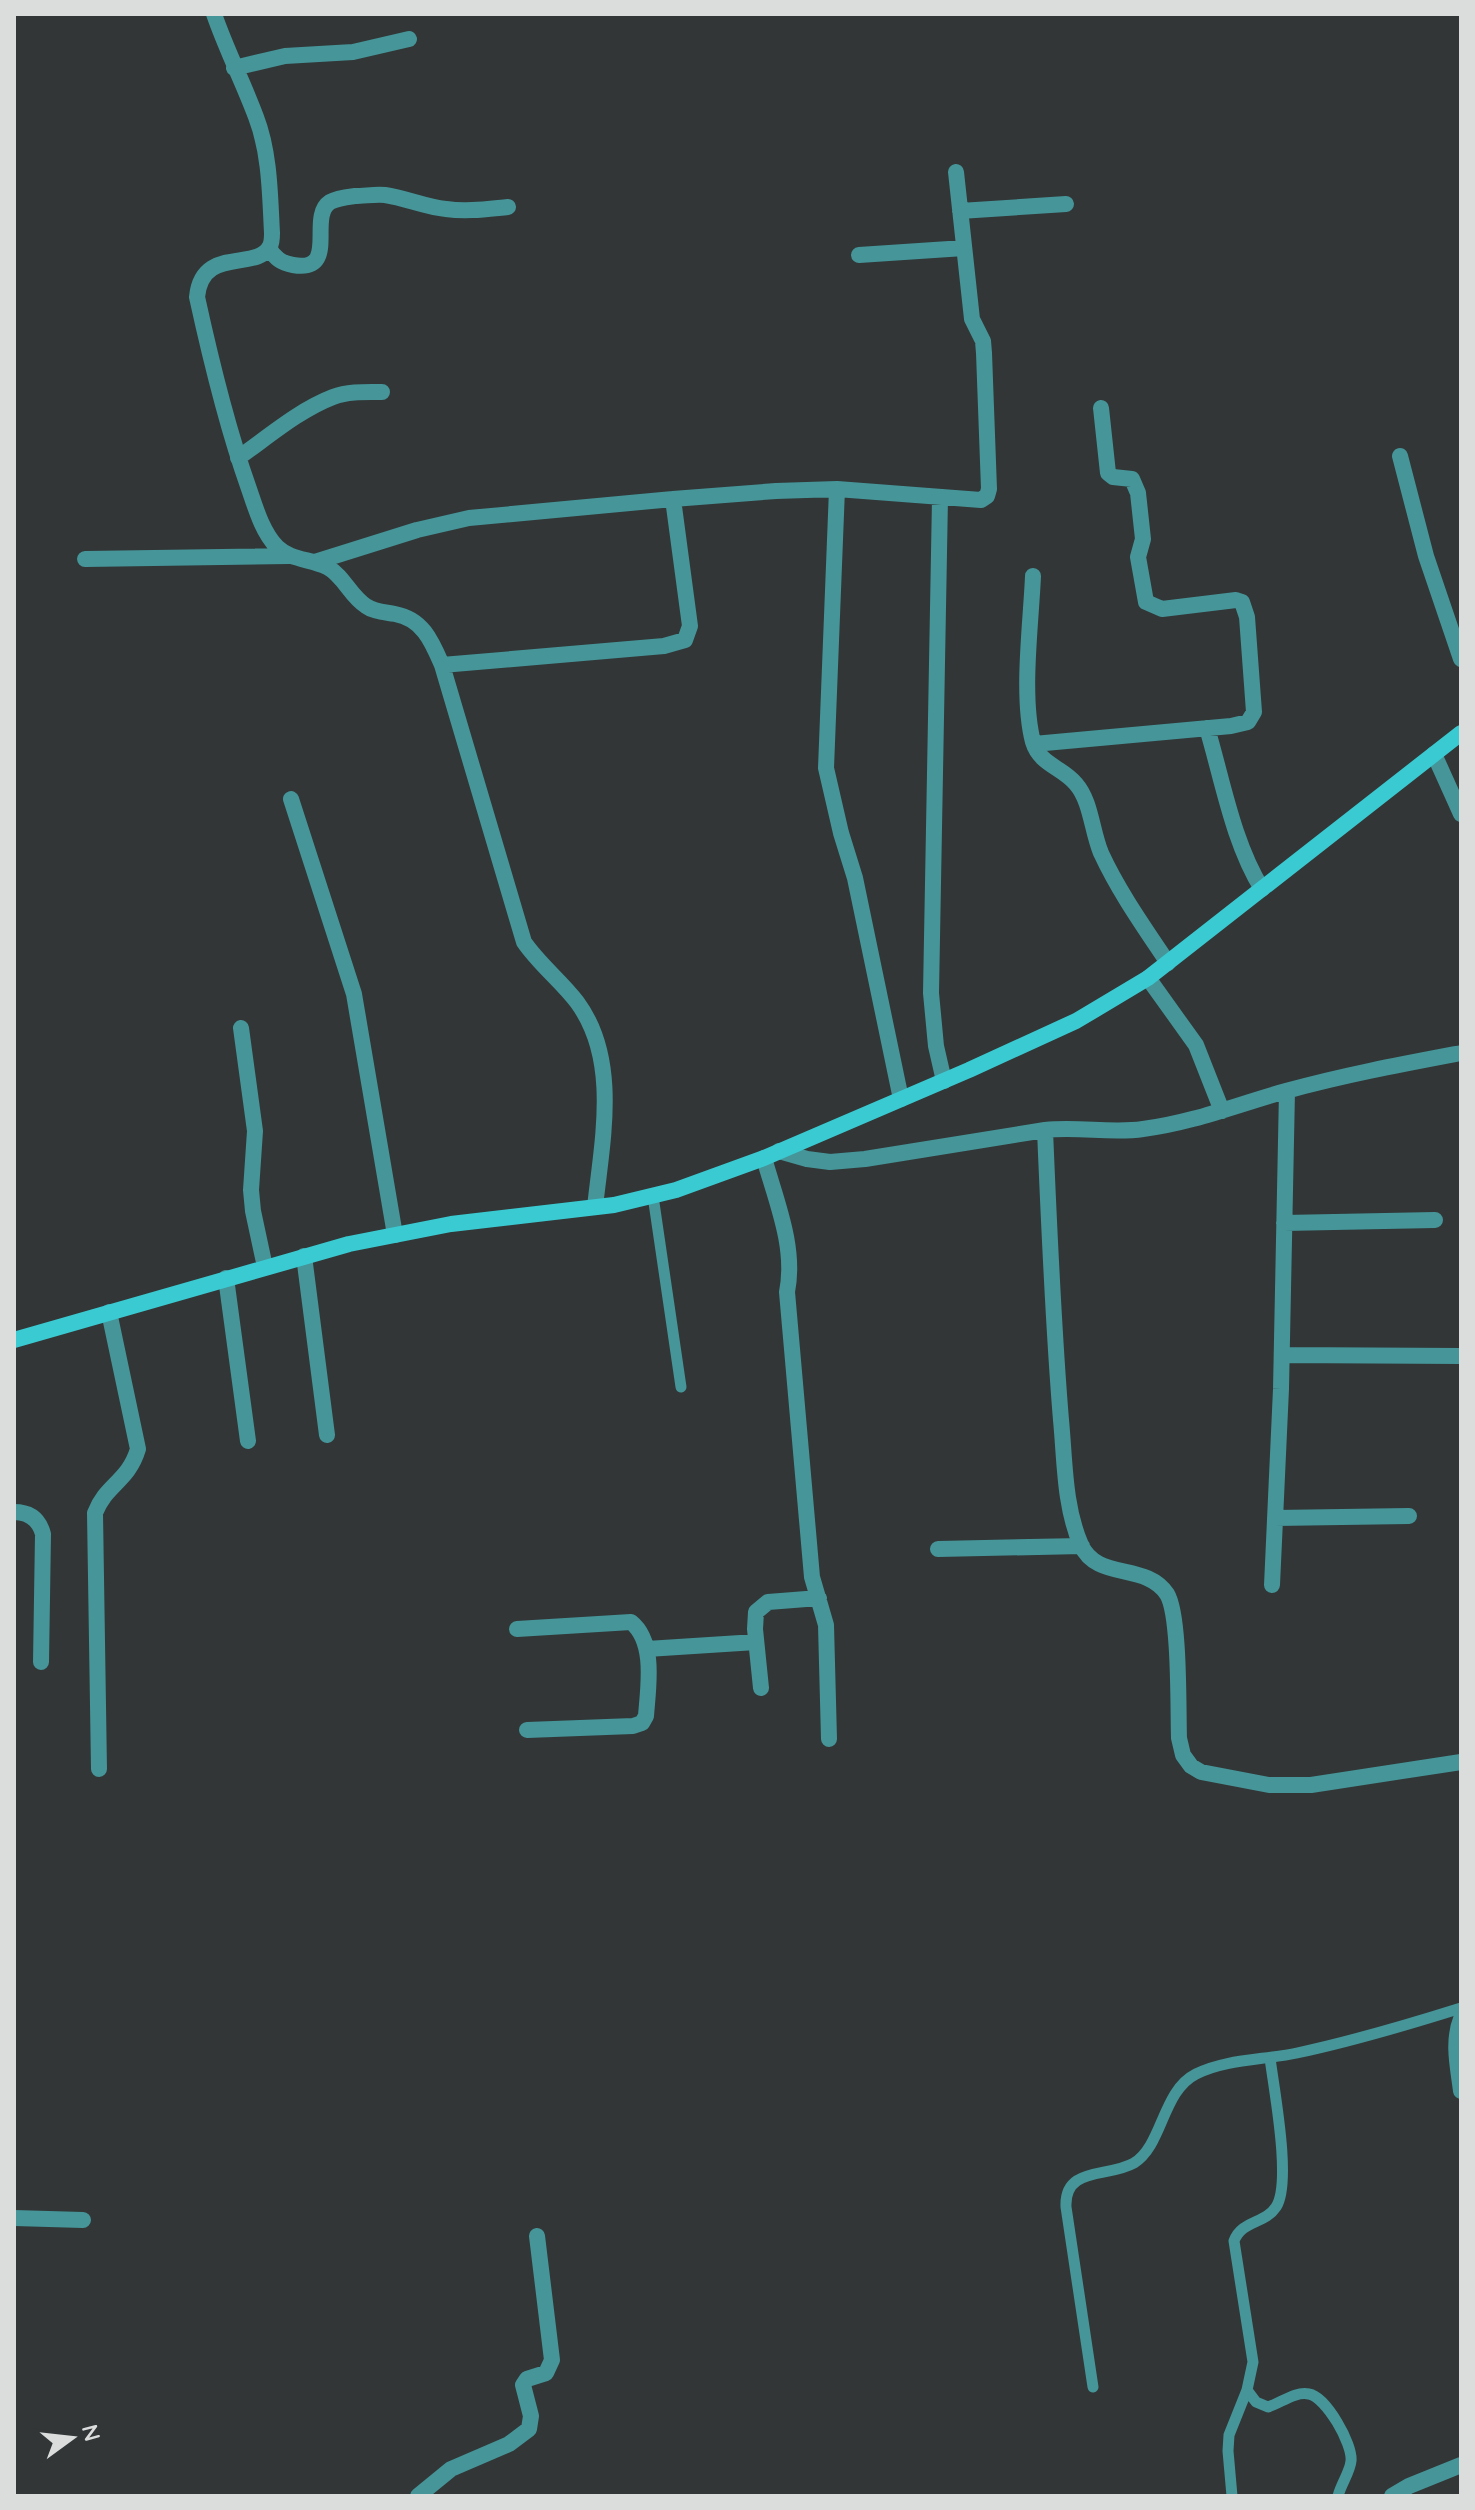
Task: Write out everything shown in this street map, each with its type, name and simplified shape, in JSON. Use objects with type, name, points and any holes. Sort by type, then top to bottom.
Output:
[{"type":"main road","points":[[14,1340],[304,1256],[451,1224],[595,1207],[653,1196],[771,1155],[1076,1021],[1148,978],[1461,733]]},
{"type":"street","points":[[214,14],[263,141],[272,233],[269,248],[261,254],[210,269],[202,276],[197,297],[211,364],[238,458],[269,538],[289,556]]},
{"type":"street","points":[[234,68],[285,56],[353,52],[409,39]]},
{"type":"street","points":[[315,562],[417,530],[469,518],[673,499],[837,489],[981,500],[987,496],[989,489],[984,353],[983,341],[972,319],[956,172]]},
{"type":"street","points":[[269,248],[275,258],[284,263],[297,266],[313,262],[322,247],[323,211],[330,202],[345,197],[382,194],[444,209],[468,211],[508,207]]},
{"type":"street","points":[[960,211],[1066,204]]},
{"type":"street","points":[[859,255],[964,248]]},
{"type":"street","points":[[238,458],[333,397],[382,392]]},
{"type":"street","points":[[1034,744],[1242,724],[1253,718],[1254,698],[1245,607],[1236,600],[1162,609],[1146,602],[1138,557],[1143,539],[1137,487],[1132,479],[1113,477],[1108,473],[1101,408]]},
{"type":"street","points":[[1400,456],[1426,556],[1461,659]]},
{"type":"street","points":[[837,489],[826,768],[855,878],[901,1099]]},
{"type":"street","points":[[940,498],[931,993],[936,1046],[944,1081]]},
{"type":"street","points":[[442,665],[664,646],[685,640],[690,626],[673,499]]},
{"type":"street","points":[[85,559],[289,556],[331,569],[365,606],[408,617],[428,635],[442,665],[524,942],[576,1001],[597,1040],[605,1091],[595,1207]]},
{"type":"street","points":[[1033,576],[1028,700],[1034,744],[1040,757],[1076,784],[1106,863],[1129,905],[1168,963]]},
{"type":"street","points":[[1207,728],[1241,846],[1250,871],[1262,889]]},
{"type":"street","points":[[1434,754],[1461,814]]},
{"type":"street","points":[[291,799],[354,994],[395,1235]]},
{"type":"street","points":[[1148,978],[1196,1045],[1222,1111]]},
{"type":"street","points":[[241,1028],[255,1131],[251,1190],[253,1211],[265,1267]]},
{"type":"street","points":[[829,1739],[826,1625],[812,1577],[787,1292],[791,1269],[771,1155],[830,1162],[1045,1130],[1074,1127],[1125,1131],[1146,1129],[1287,1091],[1461,1053]]},
{"type":"street","points":[[1272,1585],[1282,1355],[1287,1091]]},
{"type":"street","points":[[1045,1130],[1055,1346],[1071,1514],[1089,1558],[1103,1567],[1139,1574],[1166,1593],[1174,1614],[1179,1738],[1183,1755],[1191,1766],[1216,1776],[1269,1785],[1311,1785],[1461,1762]]},
{"type":"street","points":[[1284,1223],[1435,1220]]},
{"type":"street","points":[[304,1256],[327,1435]]},
{"type":"street","points":[[226,1278],[248,1441]]},
{"type":"street","points":[[99,1769],[95,1513],[104,1495],[130,1470],[138,1449],[109,1312]]},
{"type":"street","points":[[1282,1355],[1461,1356]]},
{"type":"street","points":[[14,1512],[33,1517],[43,1534],[41,1662]]},
{"type":"street","points":[[1275,1518],[1409,1516]]},
{"type":"street","points":[[938,1549],[1082,1546]]},
{"type":"street","points":[[761,1688],[755,1619],[761,1606],[819,1598]]},
{"type":"street","points":[[517,1629],[624,1621],[638,1628],[647,1649],[646,1707],[642,1723],[633,1726],[527,1730]]},
{"type":"street","points":[[647,1649],[756,1642]]},
{"type":"street","points":[[1461,2019],[1456,2031],[1461,2091]]},
{"type":"street","points":[[14,2218],[83,2220]]},
{"type":"street","points":[[418,2496],[451,2469],[509,2444],[529,2429],[531,2416],[523,2385],[527,2379],[546,2373],[552,2360],[537,2236]]},
{"type":"street","points":[[1392,2496],[1461,2465]]},
{"type":"lane","points":[[653,1196],[681,1387]]},
{"type":"lane","points":[[1093,2387],[1066,2207],[1065,2195],[1071,2184],[1085,2177],[1123,2168],[1142,2157],[1172,2100],[1193,2075],[1380,2033],[1461,2008]]},
{"type":"lane","points":[[1232,2496],[1229,2435],[1247,2390],[1253,2362],[1252,2342],[1233,2249],[1236,2235],[1242,2228],[1275,2210],[1281,2198],[1282,2158],[1270,2058]]},
{"type":"lane","points":[[1247,2390],[1262,2406],[1268,2407],[1304,2393],[1313,2394],[1319,2399],[1342,2431],[1350,2449],[1350,2466],[1338,2496]]}]
